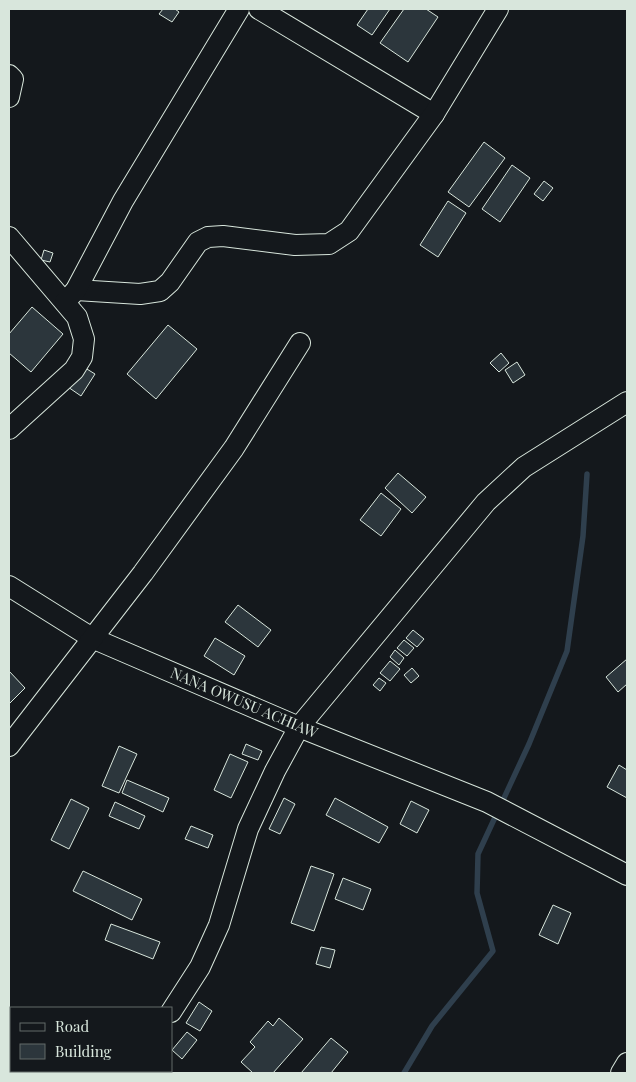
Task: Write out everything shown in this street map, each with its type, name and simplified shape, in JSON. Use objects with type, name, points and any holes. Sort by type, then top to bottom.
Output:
[{"type":"street","points":[[71,296],[123,201],[239,9]]},
{"type":"street","points":[[259,9],[434,114]]},
{"type":"street","points":[[71,296],[140,294],[160,290],[170,282],[198,242],[208,237],[223,236],[295,245],[329,244],[349,231],[434,114],[498,9]]},
{"type":"street","points":[[9,74],[13,79],[9,96]]},
{"type":"street","points":[[9,237],[71,296],[84,339],[82,357],[74,370],[9,429]]},
{"type":"street","points":[[9,746],[143,573],[234,448],[300,343]]},
{"type":"street","points":[[172,1010],[200,967],[219,925],[248,829],[275,771],[300,728],[486,502],[524,467],[626,404]]},
{"type":"street","name":"NANA OWUSU ACHIAW","points":[[9,586],[92,638],[300,728],[487,802],[627,875]]},
{"type":"street","points":[[621,1073],[627,1063]]},
{"type":"building","points":[[163,9],[175,9],[179,12],[172,22],[159,14]]},
{"type":"building","points":[[368,9],[390,9],[372,35],[357,25]]},
{"type":"building","points":[[404,9],[426,9],[438,17],[408,62],[380,43]]},
{"type":"building","points":[[484,142],[505,158],[469,207],[448,192]]},
{"type":"building","points":[[512,165],[530,178],[500,222],[482,209]]},
{"type":"building","points":[[544,181],[553,188],[543,201],[534,194]]},
{"type":"building","points":[[448,201],[466,213],[438,257],[420,245]]},
{"type":"building","points":[[44,250],[53,253],[50,262],[41,260]]},
{"type":"building","points":[[32,307],[63,334],[31,372],[9,353],[9,334]]},
{"type":"building","points":[[168,325],[197,349],[156,399],[127,374]]},
{"type":"building","points":[[501,353],[509,363],[499,372],[490,363]]},
{"type":"building","points":[[517,362],[525,375],[513,383],[505,370]]},
{"type":"building","points":[[82,366],[95,374],[81,396],[68,387]]},
{"type":"building","points":[[398,473],[426,497],[412,513],[385,488]]},
{"type":"building","points":[[381,493],[401,509],[381,536],[360,520]]},
{"type":"building","points":[[238,605],[271,630],[258,647],[225,622]]},
{"type":"building","points":[[413,630],[424,639],[417,647],[406,638]]},
{"type":"building","points":[[215,638],[245,656],[234,675],[204,656]]},
{"type":"building","points":[[404,640],[414,648],[407,656],[397,648]]},
{"type":"building","points":[[395,650],[404,658],[399,665],[390,657]]},
{"type":"building","points":[[627,659],[627,684],[618,692],[606,677]]},
{"type":"building","points":[[390,661],[400,669],[390,681],[380,673]]},
{"type":"building","points":[[412,668],[419,676],[411,683],[404,675]]},
{"type":"building","points":[[9,671],[25,688],[9,704]]},
{"type":"building","points":[[379,678],[386,683],[380,691],[373,685]]},
{"type":"building","points":[[246,744],[262,751],[258,760],[242,754]]},
{"type":"building","points":[[119,746],[137,754],[119,793],[102,786]]},
{"type":"building","points":[[230,754],[248,762],[231,798],[214,790]]},
{"type":"building","points":[[619,765],[627,770],[627,798],[607,787]]},
{"type":"building","points":[[127,780],[169,798],[163,812],[122,793]]},
{"type":"building","points":[[284,798],[295,804],[280,834],[269,829]]},
{"type":"building","points":[[335,798],[388,827],[379,843],[326,815]]},
{"type":"building","points":[[71,799],[89,808],[69,849],[51,840]]},
{"type":"building","points":[[411,801],[429,810],[417,833],[400,824]]},
{"type":"building","points":[[115,802],[145,816],[139,829],[109,816]]},
{"type":"building","points":[[191,826],[213,835],[208,848],[185,839]]},
{"type":"building","points":[[311,866],[334,874],[314,931],[291,923]]},
{"type":"building","points":[[83,871],[142,899],[132,920],[73,891]]},
{"type":"building","points":[[343,878],[371,889],[363,910],[335,899]]},
{"type":"building","points":[[553,905],[571,913],[558,944],[539,935]]},
{"type":"building","points":[[111,924],[160,942],[153,959],[105,940]]},
{"type":"building","points":[[321,947],[335,950],[330,968],[316,964]]},
{"type":"building","points":[[199,1002],[212,1011],[200,1031],[186,1023]]},
{"type":"building","points":[[279,1018],[303,1039],[273,1073],[253,1073],[241,1062],[255,1047],[250,1042],[268,1021],[273,1026]]},
{"type":"building","points":[[187,1032],[197,1040],[182,1059],[172,1050]]},
{"type":"building","points":[[331,1038],[348,1052],[331,1073],[301,1073]]},
{"type":"waterway","points":[[404,1073],[432,1026],[493,951],[477,893],[478,854],[529,744],[567,651],[583,536],[587,474]]}]
